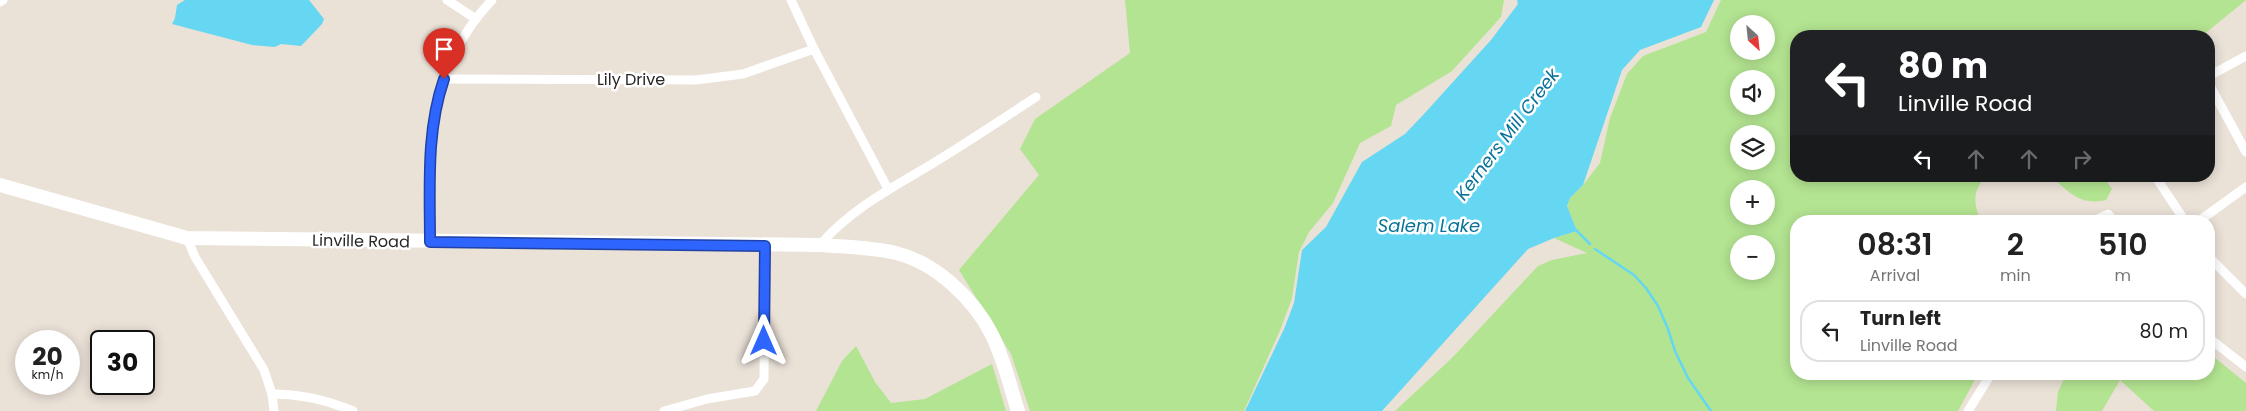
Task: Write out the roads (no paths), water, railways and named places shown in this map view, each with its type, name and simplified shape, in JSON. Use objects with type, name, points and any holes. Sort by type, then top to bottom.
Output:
[{"type":"main road","name":"Linville Road","points":[[0,184],[187,238],[765,246],[820,245],[895,252],[918,261],[946,279],[970,304],[993,337],[1018,411]]},
{"type":"street","points":[[447,0],[476,19]]},
{"type":"street","points":[[430,242],[430,160],[433,118],[444,79],[476,19],[492,0]]},
{"type":"street","points":[[791,0],[814,49],[888,189]]},
{"type":"street","name":"Lily Drive","points":[[444,79],[696,80],[744,74],[814,49]]},
{"type":"street","points":[[2215,73],[2246,56]]},
{"type":"street","points":[[2215,95],[2246,152]]},
{"type":"street","points":[[820,245],[834,229],[888,189],[1036,98]]},
{"type":"street","points":[[2159,182],[2181,215]]},
{"type":"street","points":[[2207,215],[2246,187]]},
{"type":"street","points":[[187,238],[195,257],[264,370],[272,394],[274,411]]},
{"type":"street","points":[[664,411],[707,399],[755,391],[764,379],[765,246]]},
{"type":"street","points":[[2215,263],[2246,294]]},
{"type":"street","points":[[2215,343],[2246,367]]},
{"type":"street","points":[[1968,411],[1987,380]]},
{"type":"street","points":[[272,394],[304,396],[353,411]]},
{"type":"water","points":[[185,0],[309,0],[324,19],[322,24],[301,46],[281,44],[275,47],[252,45],[172,24],[177,5]]},
{"type":"water","name":"Salem Lake","points":[[1517,0],[1714,0],[1701,27],[1640,50],[1622,70],[1583,185],[1570,198],[1567,206],[1577,231],[1528,249],[1382,411],[1245,411],[1284,329],[1294,303],[1302,250],[1326,227],[1362,162],[1405,134],[1491,40],[1518,4]]},
{"type":"waterway","points":[[1575,229],[1590,244]]},
{"type":"waterway","points":[[1595,249],[1634,275],[1646,288],[1658,306],[1675,351],[1688,378],[1711,411]]},
{"type":"water label","name":"Kerners Mill Creek","points":[[1507,134]]}]
